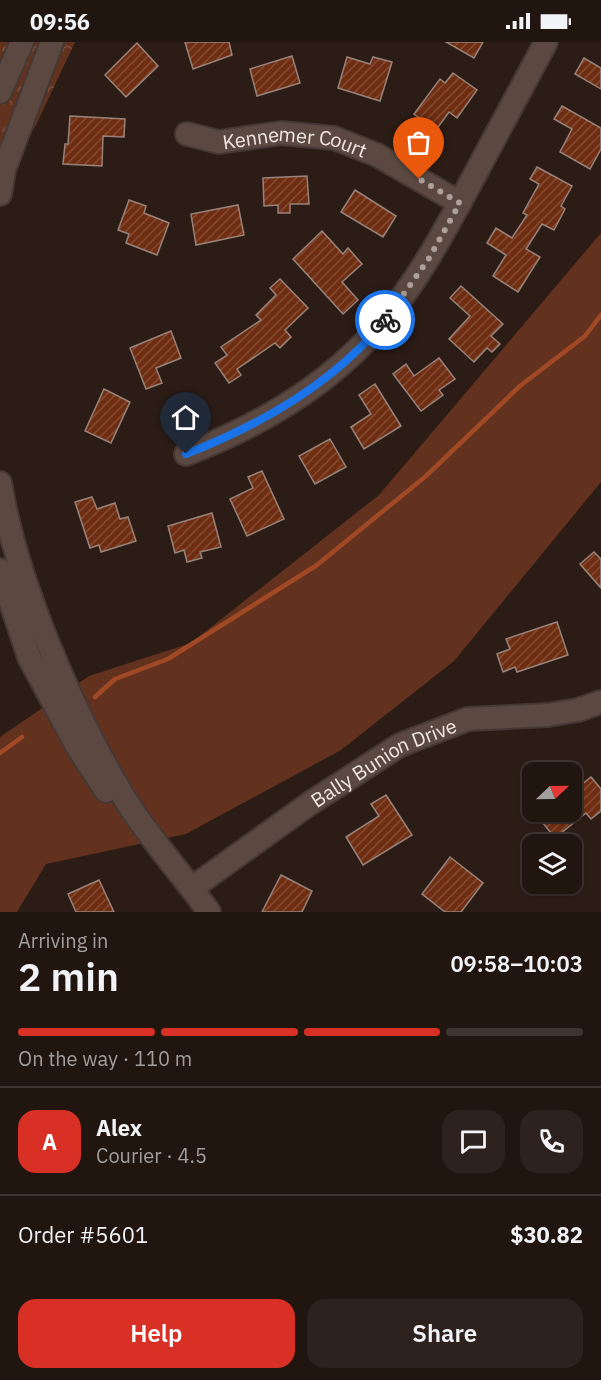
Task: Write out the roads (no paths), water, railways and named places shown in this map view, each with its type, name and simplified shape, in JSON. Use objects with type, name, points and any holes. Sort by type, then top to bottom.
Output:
[{"type":"street","points":[[0,92],[22,42]]},
{"type":"street","points":[[0,188],[24,111],[52,42]]},
{"type":"street","points":[[186,454],[218,442],[277,411],[314,386],[349,358],[380,326],[408,291],[460,203],[546,42]]},
{"type":"street","name":"Kennemer Court","points":[[187,134],[219,142],[281,133],[334,138],[377,155],[460,203]]},
{"type":"street","points":[[0,483],[29,590],[51,650],[126,800],[209,912]]},
{"type":"street","points":[[0,570],[29,657],[78,748],[108,795],[126,800]]},
{"type":"street","name":"Bally Bunion Drive","points":[[192,888],[309,804],[400,745],[468,719],[548,715],[578,710],[601,702]]},
{"type":"waterway","points":[[95,697],[115,679],[168,659],[317,565],[426,476],[520,386],[585,336],[601,315]]},
{"type":"waterway","points":[[0,753],[22,737]]}]
